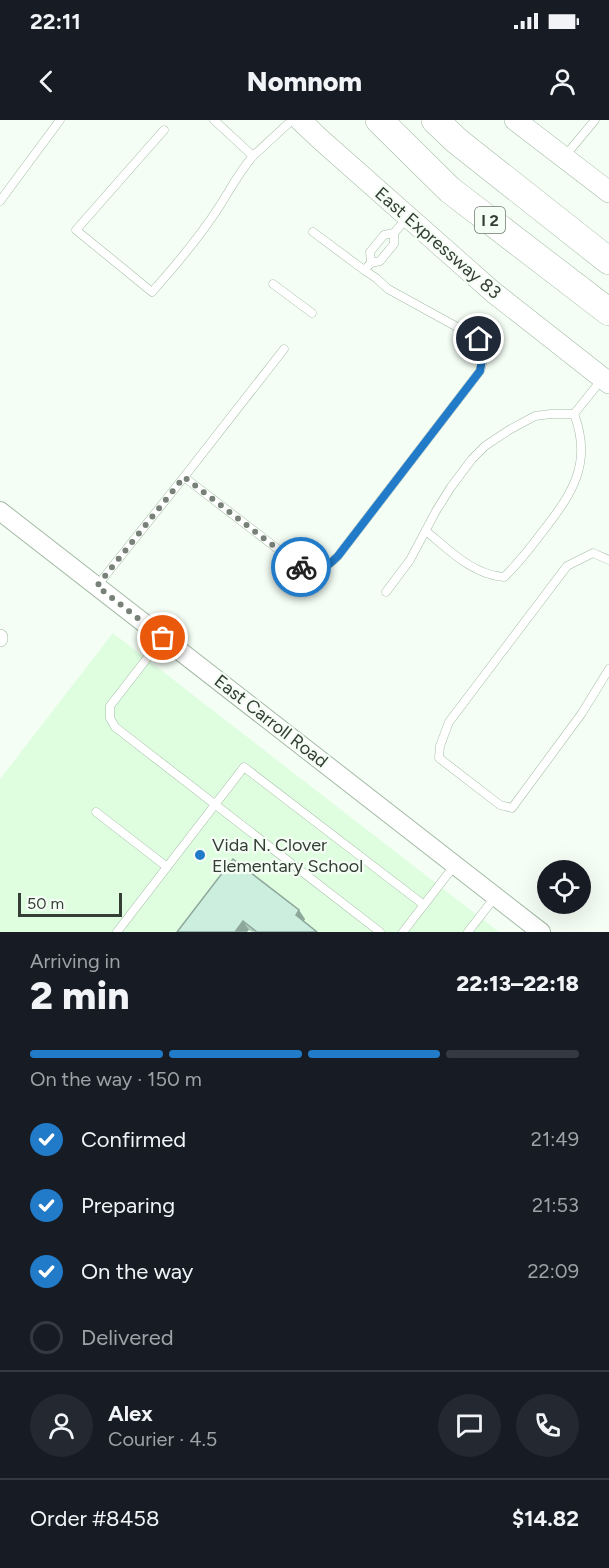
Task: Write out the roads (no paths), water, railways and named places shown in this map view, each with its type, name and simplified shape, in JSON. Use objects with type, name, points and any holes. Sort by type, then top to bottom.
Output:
[{"type":"highway","name":"I 2","points":[[379,120],[450,190],[609,312]]},
{"type":"highway","name":"I 2","points":[[435,120],[457,141],[609,261]]},
{"type":"main road","name":"East Expressway 83","points":[[300,120],[401,225],[493,292],[606,380]]},
{"type":"main road","points":[[515,120],[609,192]]},
{"type":"street","name":"East Carroll Road","points":[[0,511],[541,932]]},
{"type":"lane","points":[[0,201],[60,120]]},
{"type":"lane","points":[[214,120],[253,156]]},
{"type":"lane","points":[[164,130],[76,230],[152,292],[190,249],[253,156],[292,120]]},
{"type":"lane","points":[[564,158],[595,120]]},
{"type":"lane","points":[[370,263],[370,252],[384,235],[401,225]]},
{"type":"lane","points":[[364,270],[370,263],[380,261],[394,244],[401,225]]},
{"type":"lane","points":[[184,477],[305,570],[316,571],[327,567],[338,556],[480,371],[484,349],[479,339],[388,289],[313,232]]},
{"type":"lane","points":[[273,284],[312,313]]},
{"type":"lane","points":[[97,586],[284,349]]},
{"type":"lane","points":[[386,592],[410,560],[451,487],[485,446],[535,416],[574,414],[606,380]]},
{"type":"lane","points":[[426,531],[469,565],[491,576],[504,577],[517,566],[573,491],[582,445],[574,414]]},
{"type":"lane","points":[[609,560],[593,553],[567,566],[449,722],[440,746],[439,758],[500,805],[512,808],[582,713],[609,669]]},
{"type":"lane","points":[[163,638],[110,706],[110,718],[115,727],[380,932]]},
{"type":"lane","points":[[117,932],[244,768],[424,905]]},
{"type":"lane","points":[[96,812],[167,867]]},
{"type":"lane","points":[[403,932],[455,865]]},
{"type":"lane","points":[[468,932],[495,897]]},
{"type":"place","name":"Vida N. Clover Elementary School","points":[[200,855]]}]
